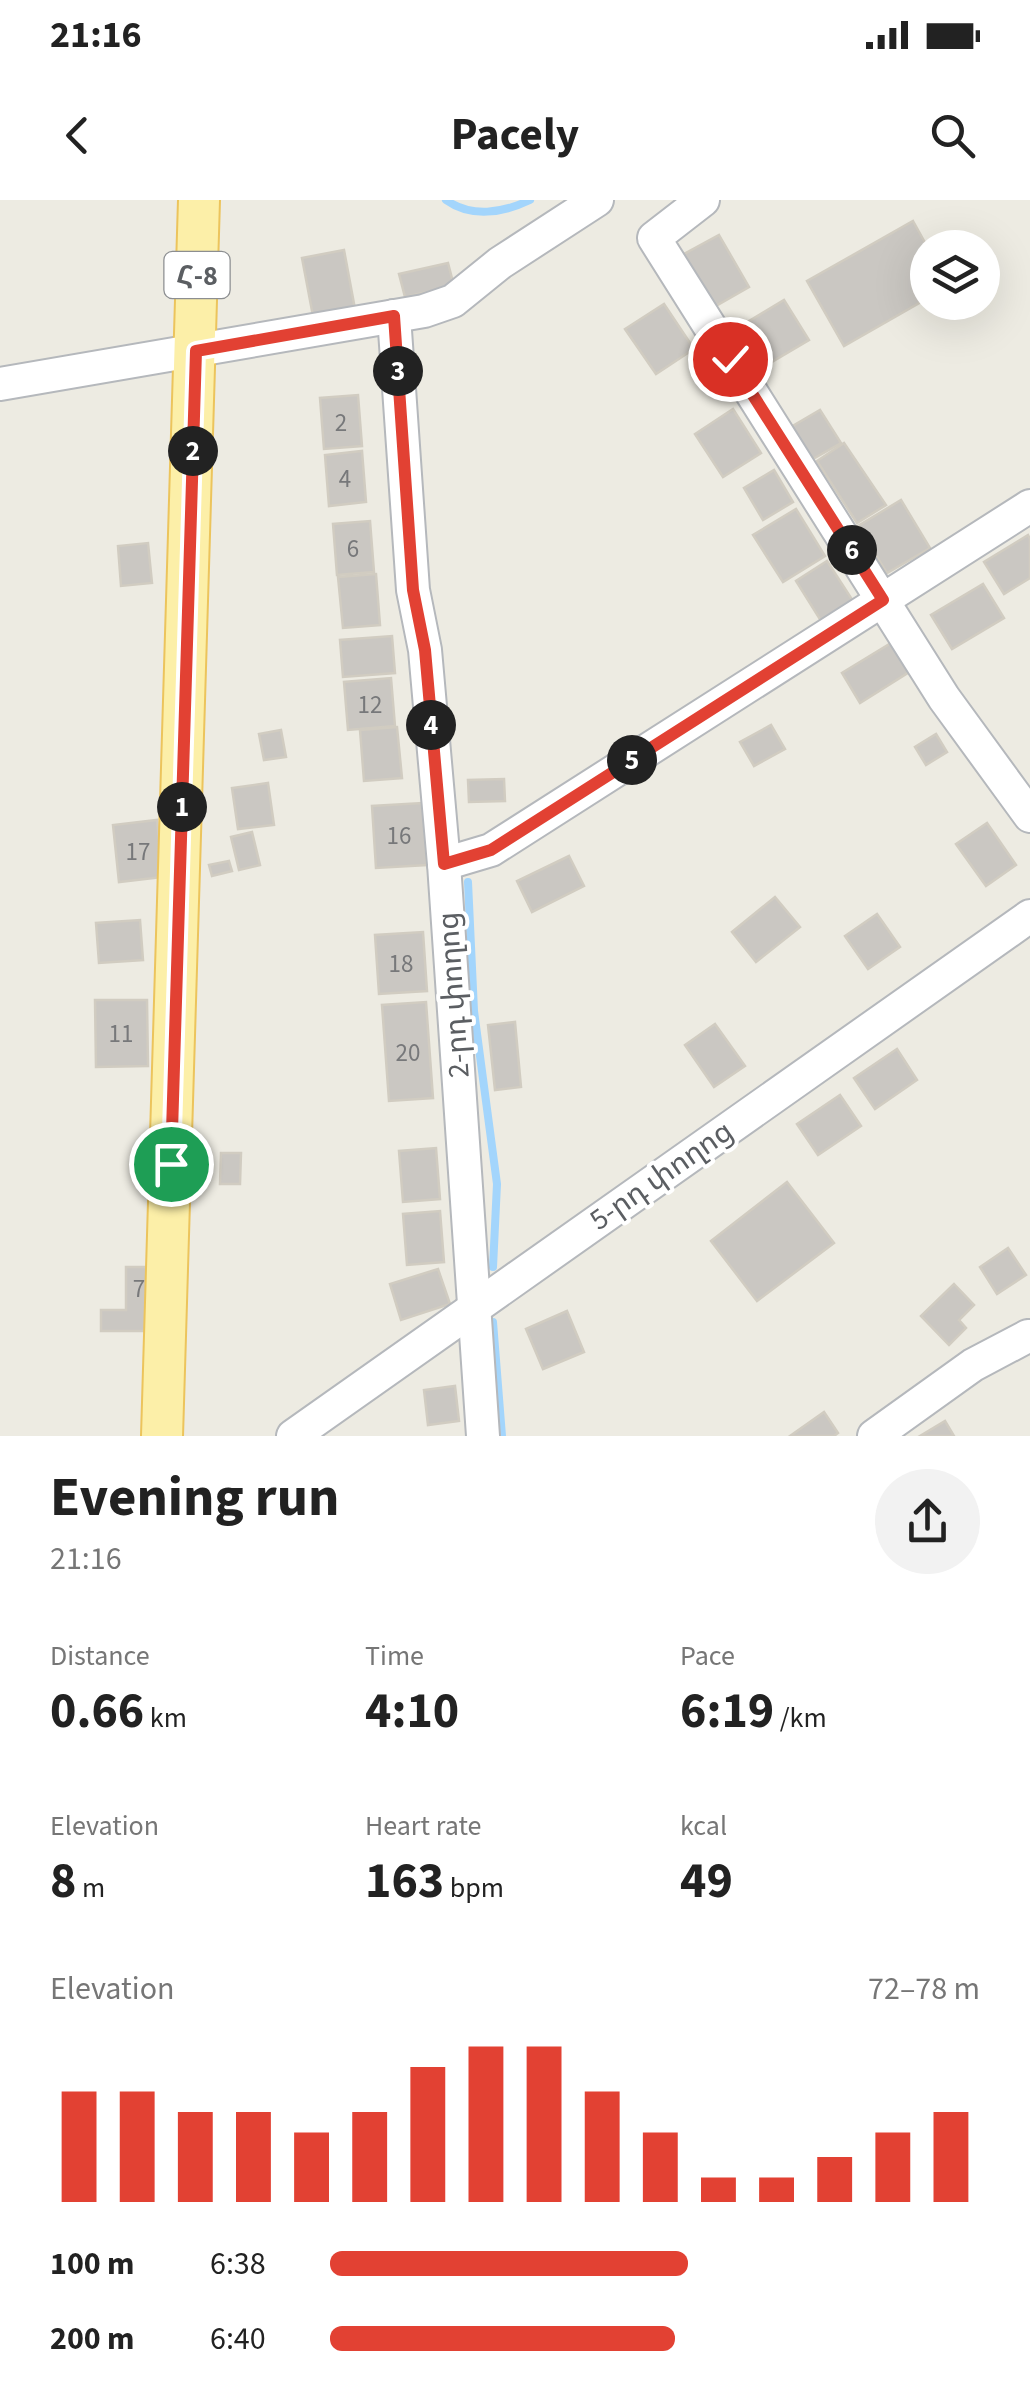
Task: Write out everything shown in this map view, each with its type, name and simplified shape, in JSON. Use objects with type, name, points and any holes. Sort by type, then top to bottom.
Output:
[{"type":"main road","name":"Հ-8","points":[[162,1436],[199,200]]},
{"type":"street","points":[[0,384],[424,311],[453,302],[500,262],[597,200]]},
{"type":"street","points":[[703,200],[654,238],[944,698],[1030,816]]},
{"type":"street","name":"2-րդ փողոց","points":[[394,316],[413,590],[425,650],[444,864],[482,1436]]},
{"type":"street","points":[[444,864],[491,850],[1030,506]]},
{"type":"street","name":"5-րդ փողոց","points":[[293,1436],[1030,916]]},
{"type":"street","points":[[874,1436],[973,1365],[1029,1338]]},
{"type":"building","points":[[913,221],[918,230],[910,230],[910,308],[844,346],[807,281]]},
{"type":"building","points":[[719,235],[749,287],[714,307],[684,254]]},
{"type":"building","points":[[344,250],[355,309],[313,316],[302,258]]},
{"type":"building","points":[[448,263],[454,286],[405,297],[399,274]]},
{"type":"building","points":[[784,300],[809,340],[760,369],[736,329]]},
{"type":"building","points":[[664,304],[694,349],[656,374],[625,329]]},
{"type":"building","points":[[358,395],[362,446],[324,449],[320,398]]},
{"type":"building","points":[[733,409],[761,453],[723,477],[695,434]]},
{"type":"building","points":[[820,410],[841,443],[811,460],[791,427]]},
{"type":"building","points":[[844,443],[886,505],[857,523],[817,461]]},
{"type":"building","points":[[362,451],[366,502],[329,506],[325,455]]},
{"type":"building","points":[[774,470],[793,502],[763,520],[744,488]]},
{"type":"building","points":[[901,500],[930,548],[887,573],[858,526]]},
{"type":"building","points":[[796,509],[825,556],[783,582],[753,535]]},
{"type":"building","points":[[370,521],[374,572],[337,575],[333,524]]},
{"type":"building","points":[[1028,535],[1030,578],[1004,594],[984,562]]},
{"type":"building","points":[[148,543],[152,583],[121,586],[118,546]]},
{"type":"building","points":[[827,561],[855,604],[823,624],[796,581]]},
{"type":"building","points":[[376,574],[380,625],[343,628],[338,577]]},
{"type":"building","points":[[983,584],[1004,618],[952,649],[931,615]]},
{"type":"building","points":[[392,636],[395,673],[343,677],[340,640]]},
{"type":"building","points":[[896,640],[914,669],[860,703],[842,673]]},
{"type":"building","points":[[391,678],[395,726],[348,730],[344,682]]},
{"type":"building","points":[[771,725],[785,749],[754,766],[740,742]]},
{"type":"building","points":[[397,727],[402,778],[364,781],[360,730]]},
{"type":"building","points":[[281,730],[286,757],[264,760],[259,734]]},
{"type":"building","points":[[936,734],[947,752],[926,765],[915,747]]},
{"type":"building","points":[[504,779],[505,801],[469,802],[468,780]]},
{"type":"building","points":[[268,783],[274,825],[238,829],[232,788]]},
{"type":"building","points":[[422,803],[427,865],[376,868],[372,806]]},
{"type":"building","points":[[157,820],[163,877],[119,882],[113,825]]},
{"type":"building","points":[[987,823],[1016,865],[986,886],[956,844]]},
{"type":"building","points":[[252,832],[260,865],[239,870],[231,837]]},
{"type":"building","points":[[569,856],[584,886],[532,912],[517,881]]},
{"type":"building","points":[[229,861],[232,871],[212,876],[209,865]]},
{"type":"building","points":[[775,897],[800,927],[756,962],[732,932]]},
{"type":"building","points":[[877,914],[900,947],[868,969],[845,936]]},
{"type":"building","points":[[140,920],[143,960],[99,963],[96,923]]},
{"type":"building","points":[[423,932],[427,991],[379,994],[375,935]]},
{"type":"building","points":[[95,1000],[147,1000],[148,1066],[96,1067]]},
{"type":"building","points":[[426,1002],[433,1098],[389,1101],[382,1005]]},
{"type":"building","points":[[515,1022],[521,1087],[495,1090],[488,1025]]},
{"type":"building","points":[[715,1024],[745,1066],[714,1087],[685,1045]]},
{"type":"building","points":[[897,1049],[917,1080],[875,1109],[854,1078]]},
{"type":"building","points":[[840,1095],[861,1126],[818,1155],[797,1124]]},
{"type":"building","points":[[436,1148],[440,1199],[403,1202],[399,1151]]},
{"type":"building","points":[[221,1153],[241,1153],[240,1184],[220,1184]]},
{"type":"building","points":[[787,1182],[834,1243],[757,1301],[711,1241]]},
{"type":"building","points":[[440,1211],[444,1262],[407,1265],[403,1214]]},
{"type":"building","points":[[1008,1248],[1026,1275],[997,1294],[980,1267]]},
{"type":"building","points":[[126,1267],[151,1267],[151,1331],[101,1331],[101,1310],[126,1310]]},
{"type":"building","points":[[438,1269],[450,1304],[401,1320],[390,1284]]},
{"type":"building","points":[[954,1284],[974,1305],[959,1320],[966,1328],[949,1345],[921,1316]]},
{"type":"building","points":[[567,1311],[584,1352],[543,1369],[526,1329]]},
{"type":"building","points":[[455,1386],[459,1421],[428,1425],[424,1390]]},
{"type":"building","points":[[824,1412],[838,1433],[834,1436],[790,1436]]},
{"type":"building","points":[[945,1421],[954,1436],[920,1436]]},
{"type":"waterway","points":[[446,200],[466,209],[487,212],[530,200]]},
{"type":"waterway","points":[[468,882],[474,1011],[497,1184],[493,1267]]},
{"type":"waterway","points":[[493,1322],[502,1436]]},
{"type":"route","points":[[171,1164],[196,351],[394,316],[413,590],[425,650],[444,864],[491,850],[883,600],[730,359]]}]
